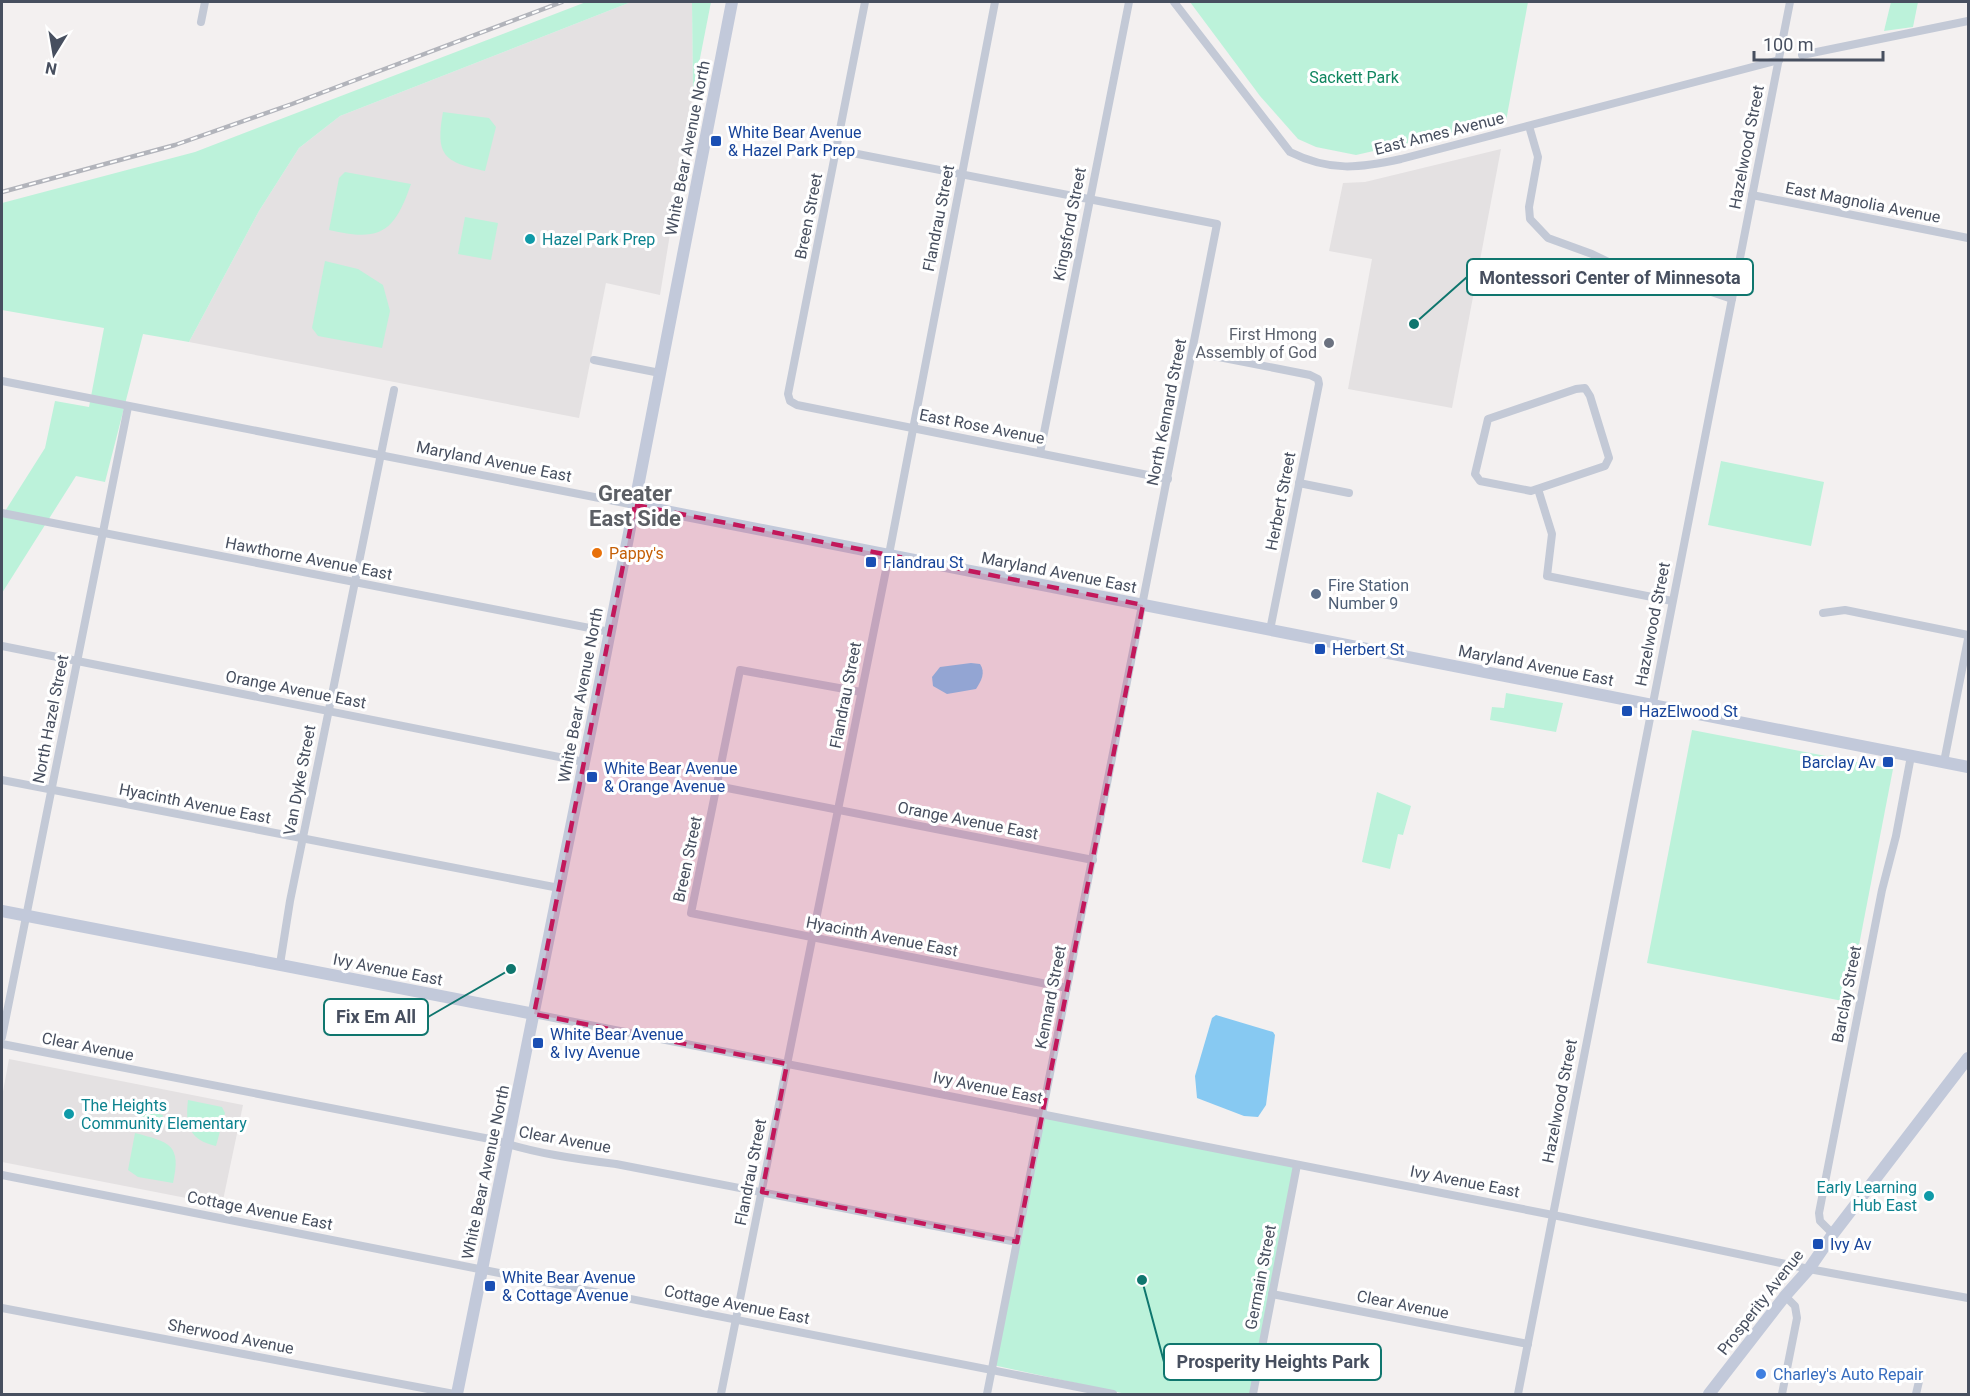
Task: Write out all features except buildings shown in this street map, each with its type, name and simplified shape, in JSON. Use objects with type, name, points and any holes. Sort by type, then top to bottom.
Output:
[{"type":"main road","name":"White Bear Avenue North","points":[[456,1395],[585,762],[732,2]]},
{"type":"main road","name":"Maryland Avenue East","points":[[635,506],[1652,704],[1968,768]]},
{"type":"main road","name":"Ivy Avenue East","points":[[2,911],[534,1014]]},
{"type":"main road","name":"Prosperity Avenue","points":[[1709,1395],[1785,1296],[1809,1269],[1833,1234],[1968,1058]]},
{"type":"street","points":[[201,22],[205,2]]},
{"type":"street","name":"Breen Street","points":[[790,401],[788,394],[865,2]]},
{"type":"street","name":"Flandrau Street","points":[[722,1395],[889,555],[995,2]]},
{"type":"street","name":"Kingsford Street","points":[[1040,453],[1129,2]]},
{"type":"street","name":"East Ames Avenue","points":[[1174,2],[1290,152],[1309,161],[1362,168],[1779,60]]},
{"type":"street","name":"Hazelwood Street","points":[[1518,1395],[1790,2]]},
{"type":"street","points":[[1802,55],[1968,21]]},
{"type":"street","points":[[1529,126],[1538,157],[1529,207],[1530,219],[1548,238],[1592,254],[1637,276],[1689,284],[1732,299]]},
{"type":"street","points":[[837,150],[1090,199]]},
{"type":"street","name":"East Magnolia Avenue","points":[[1752,195],[1968,238]]},
{"type":"street","name":"North Kennard Street","points":[[1090,199],[1217,224],[1143,605]]},
{"type":"street","name":"Herbert Street","points":[[1193,352],[1310,375],[1318,379],[1318,390],[1270,630]]},
{"type":"street","points":[[594,360],[660,373]]},
{"type":"street","name":"Maryland Avenue East","points":[[2,381],[635,506]]},
{"type":"street","points":[[1585,388],[1608,454],[1608,463],[1601,468],[1538,489],[1523,491],[1485,483],[1477,478],[1485,424],[1492,416],[1585,388]]},
{"type":"street","name":"Van Dyke Street","points":[[280,964],[302,840],[394,390]]},
{"type":"street","name":"East Rose Avenue","points":[[790,401],[797,405],[1168,479]]},
{"type":"street","name":"North Hazel Street","points":[[2,1037],[128,407]]},
{"type":"street","points":[[1299,483],[1349,493]]},
{"type":"street","points":[[1538,489],[1552,534],[1547,576],[1672,601]]},
{"type":"street","name":"Hawthorne Avenue East","points":[[2,513],[610,632]]},
{"type":"street","name":"Kennard Street","points":[[987,1395],[1143,605]]},
{"type":"street","points":[[1823,613],[1845,610],[1968,637],[1944,762]]},
{"type":"street","name":"Orange Avenue East","points":[[2,646],[585,762]]},
{"type":"street","name":"Breen Street","points":[[691,913],[740,670],[861,692]]},
{"type":"street","name":"Barclay Street","points":[[1833,1234],[1820,1221],[1818,1213],[1911,756]]},
{"type":"street","name":"Hyacinth Avenue East","points":[[2,780],[559,888]]},
{"type":"street","name":"Orange Avenue East","points":[[717,786],[1093,860]]},
{"type":"street","name":"Hyacinth Avenue East","points":[[691,913],[1067,988]]},
{"type":"street","name":"Ivy Avenue East","points":[[534,1014],[1553,1215],[1809,1269],[1968,1298]]},
{"type":"street","name":"Clear Avenue","points":[[2,1044],[1017,1242]]},
{"type":"street","name":"Germain Street","points":[[1252,1395],[1298,1165]]},
{"type":"street","name":"Cottage Avenue East","points":[[2,1175],[1113,1395]]},
{"type":"street","name":"Clear Avenue","points":[[1272,1294],[1527,1344]]},
{"type":"street","points":[[1782,1395],[1797,1318],[1796,1306],[1785,1296]]},
{"type":"street","name":"Sherwood Avenue","points":[[2,1308],[456,1395]]},
{"type":"street","points":[[1916,1395],[1920,1377]]},
{"type":"highlighted area","points":[[635,505],[1143,605],[1017,1242],[762,1192],[787,1064],[534,1014]]},
{"type":"shaded area","points":[[631,2],[692,2],[693,94],[660,295],[606,283],[579,418],[189,342],[259,211],[299,148],[340,116]]},
{"type":"shaded area","points":[[1501,149],[1452,408],[1348,389],[1372,259],[1329,251],[1343,183],[1365,182]]},
{"type":"shaded area","points":[[9,1059],[243,1105],[222,1205],[2,1162],[2,1097]]},
{"type":"green space","points":[[586,2],[631,2],[340,116],[299,148],[259,211],[189,342],[143,334],[105,482],[76,476],[2,593],[2,516],[45,448],[55,401],[89,407],[104,328],[2,310],[2,203],[195,152]]},
{"type":"green space","points":[[692,2],[711,2],[693,94]]},
{"type":"green space","name":"Sackett Park","points":[[1190,2],[1528,2],[1506,121],[1356,155],[1316,147],[1298,139],[1260,96]]},
{"type":"green space","points":[[1891,2],[1918,2],[1913,27],[1884,31]]},
{"type":"green space","points":[[443,112],[489,118],[496,127],[485,171],[460,164],[446,155],[440,139]]},
{"type":"green space","points":[[345,172],[411,184],[398,214],[383,230],[361,235],[329,230],[339,178]]},
{"type":"green space","points":[[465,217],[498,223],[491,260],[458,254]]},
{"type":"green space","points":[[325,261],[358,269],[383,285],[390,311],[382,348],[318,336],[312,328]]},
{"type":"green space","points":[[1721,461],[1824,482],[1811,546],[1708,525]]},
{"type":"green space","points":[[1506,693],[1563,703],[1556,732],[1490,720],[1492,707],[1504,708]]},
{"type":"green space","points":[[1692,730],[1893,769],[1848,1002],[1647,963]]},
{"type":"green space","points":[[1377,792],[1411,806],[1403,835],[1398,834],[1390,869],[1362,862]]},
{"type":"green space","points":[[188,1100],[222,1107],[225,1113],[216,1146],[194,1135],[188,1124]]},
{"type":"green space","points":[[143,1110],[163,1115],[160,1134],[140,1129]]},
{"type":"green space","points":[[1042,1114],[1297,1165],[1253,1394],[1126,1394],[993,1365]]},
{"type":"green space","points":[[135,1133],[164,1142],[174,1152],[176,1160],[173,1183],[138,1177],[128,1170]]},
{"type":"water","points":[[980,664],[983,671],[976,689],[947,694],[933,686],[932,677],[940,667]]},
{"type":"water","points":[[1216,1015],[1273,1032],[1275,1035],[1266,1105],[1258,1117],[1244,1116],[1197,1098],[1195,1076],[1212,1018]]},
{"type":"railway","points":[[2,192],[175,145],[292,104],[562,2]]},
{"type":"place","name":"White Bear Avenue & Hazel Park Prep","points":[[716,141]]},
{"type":"place","name":"Hazel Park Prep","points":[[530,239]]},
{"type":"place","name":"Montessori Center of Minnesota","points":[[1414,324]]},
{"type":"place","name":"First Hmong Assembly of God","points":[[1329,343]]},
{"type":"place","name":"Pappy's","points":[[597,553]]},
{"type":"place","name":"Flandrau St","points":[[871,562]]},
{"type":"place","name":"Fire Station Number 9","points":[[1316,594]]},
{"type":"place","name":"Herbert St","points":[[1320,649]]},
{"type":"place","name":"HazElwood St","points":[[1627,711]]},
{"type":"place","name":"Barclay Av","points":[[1888,762]]},
{"type":"place","name":"White Bear Avenue & Orange Avenue","points":[[592,777]]},
{"type":"place","name":"Fix Em All","points":[[511,969]]},
{"type":"place","name":"White Bear Avenue & Ivy Avenue","points":[[538,1043]]},
{"type":"place","name":"The Heights Community Elementary","points":[[69,1114]]},
{"type":"place","name":"Early Learning Hub East","points":[[1929,1196]]},
{"type":"place","name":"Ivy Av","points":[[1818,1244]]},
{"type":"place","name":"Prosperity Heights Park","points":[[1142,1280]]},
{"type":"place","name":"White Bear Avenue & Cottage Avenue","points":[[490,1286]]},
{"type":"place","name":"Charley's Auto Repair","points":[[1761,1374]]},
{"type":"district","name":"Greater East Side","points":[[635,506]]}]
